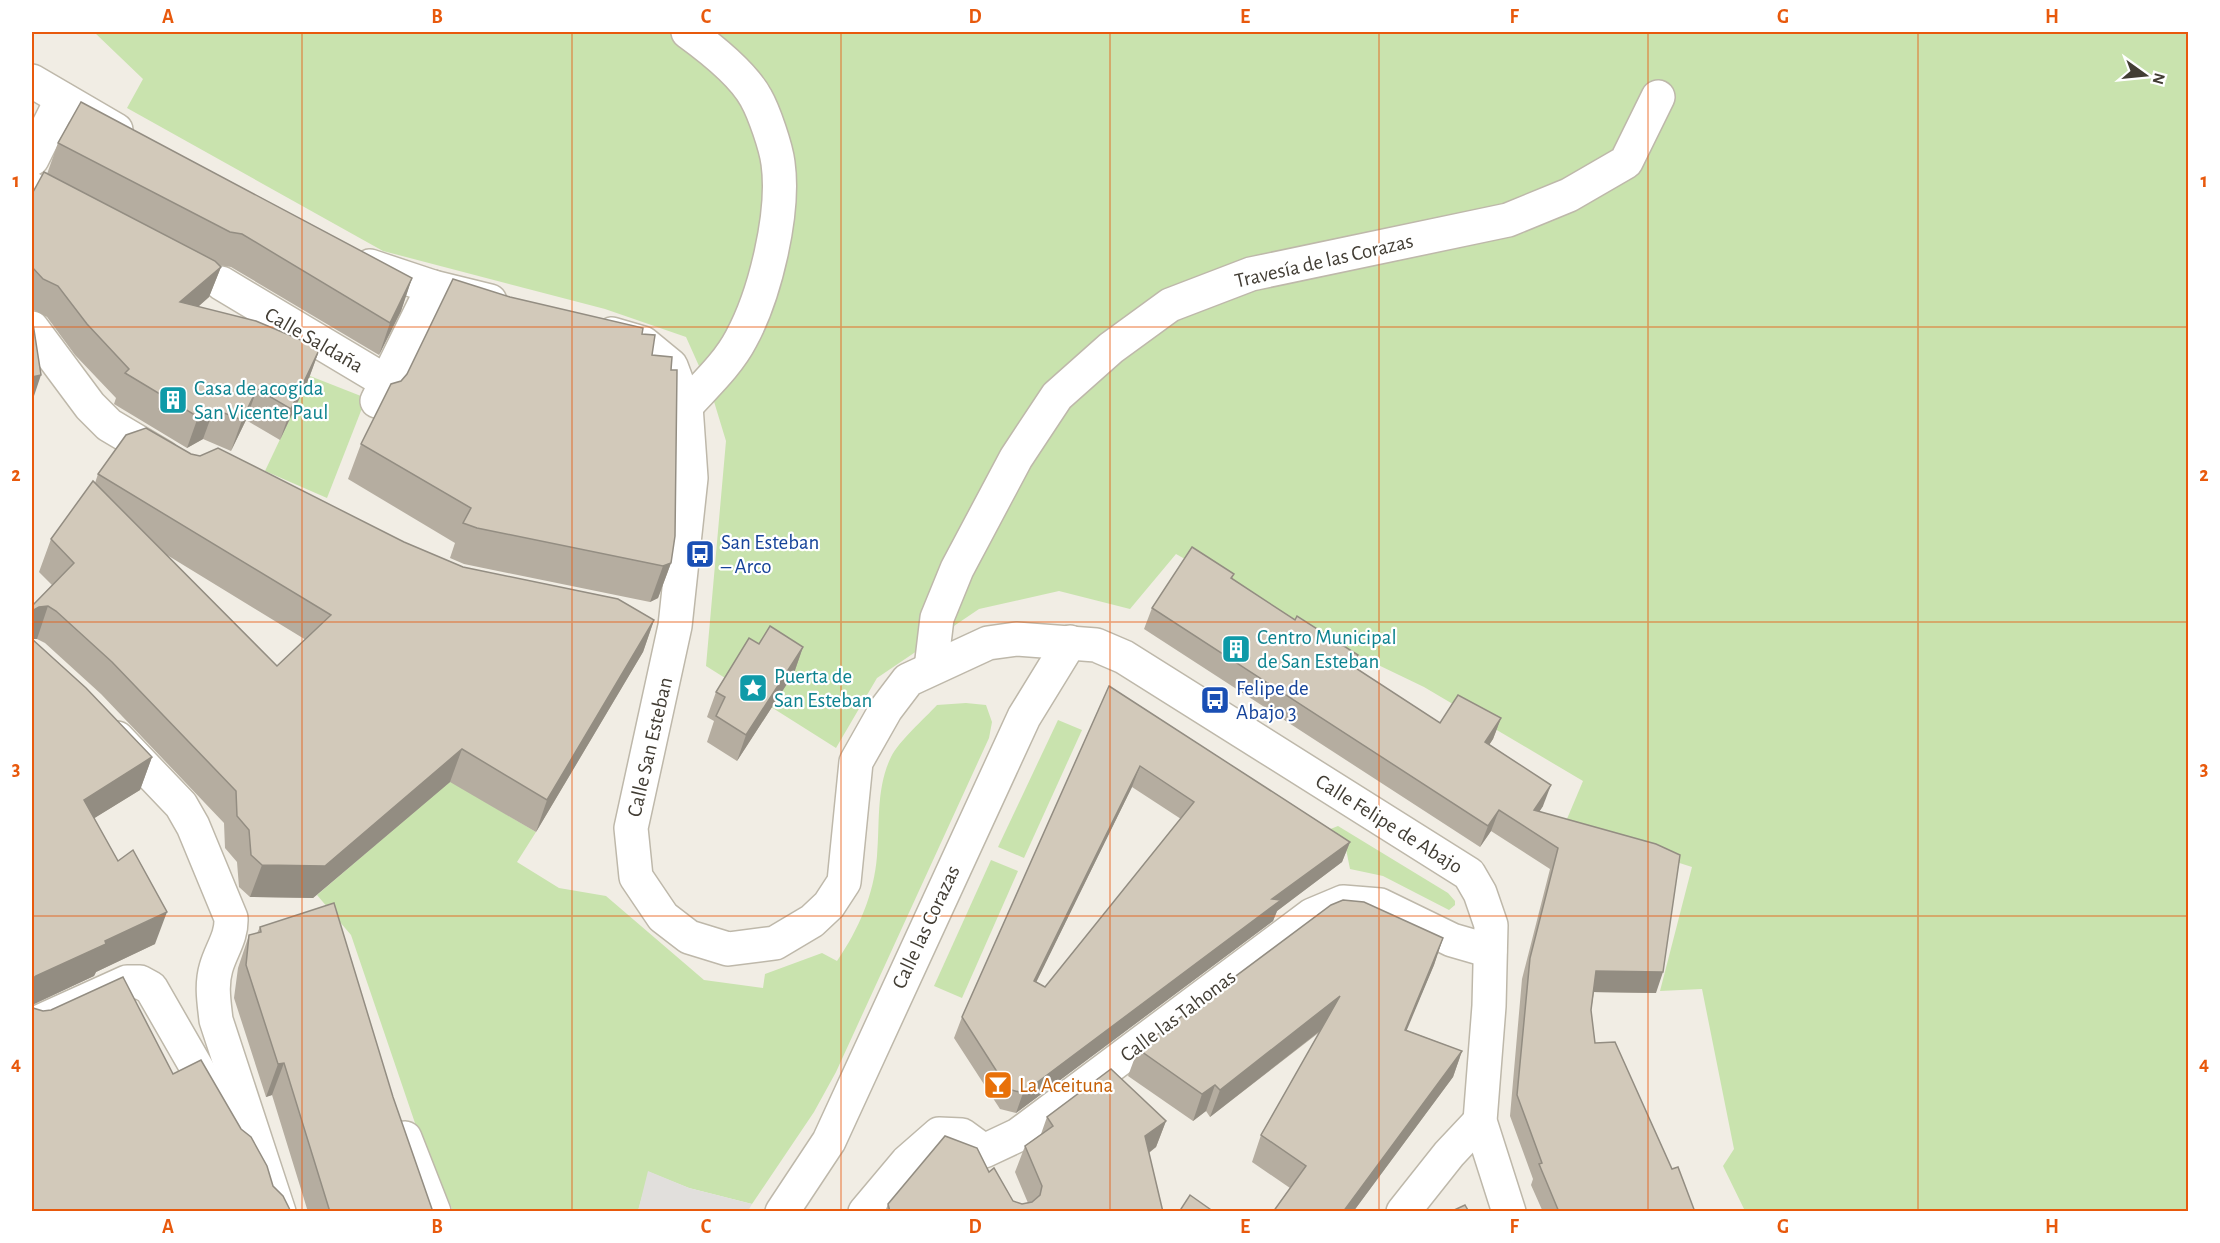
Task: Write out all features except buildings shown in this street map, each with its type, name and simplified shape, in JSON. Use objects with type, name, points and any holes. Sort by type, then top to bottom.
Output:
[{"type":"street","points":[[686,406],[718,371],[741,340],[762,288],[777,231],[778,162],[756,97],[718,54],[688,32]]},
{"type":"street","points":[[32,81],[143,146]]},
{"type":"street","name":"Travesía de las Corazas","points":[[931,668],[937,618],[957,569],[1016,458],[1057,396],[1111,348],[1170,305],[1251,274],[1508,220],[1569,195],[1626,162],[1658,98]]},
{"type":"street","points":[[32,159],[62,99]]},
{"type":"street","points":[[32,185],[84,212]]},
{"type":"street","points":[[345,254],[372,267],[433,287],[514,307]]},
{"type":"street","name":"Calle Saldaña","points":[[223,291],[381,391],[433,287]]},
{"type":"street","name":"Calle San Esteban","points":[[581,325],[642,343],[671,366],[686,406],[691,478],[675,626],[631,828],[636,877],[663,917],[689,937],[728,949],[775,943],[812,921],[829,905],[844,882],[856,762],[886,709],[908,680],[988,643],[1016,639],[1070,642]]},
{"type":"street","points":[[32,328],[84,398],[109,425],[188,470]]},
{"type":"street","points":[[642,620],[675,626]]},
{"type":"street","name":"Calle Felipe de Abajo","points":[[1070,642],[1096,645],[1124,657],[1469,874],[1480,893],[1491,925],[1479,1121],[1509,1212]]},
{"type":"street","name":"Calle las Corazas","points":[[782,1212],[829,1140],[1024,717],[1070,642]]},
{"type":"street","points":[[95,715],[181,806],[193,826],[231,918],[232,930],[214,976],[212,993],[216,1020],[278,1212]]},
{"type":"street","name":"Calle las Tahonas","points":[[865,1212],[907,1162],[939,1134],[962,1135],[990,1164],[1018,1135],[1312,915],[1343,902],[1380,905],[1452,940],[1490,951]]},
{"type":"street","points":[[32,1025],[127,982],[140,982],[151,988],[278,1212]]},
{"type":"street","points":[[396,1113],[434,1212]]},
{"type":"street","points":[[1403,1212],[1449,1154],[1479,1121]]},
{"type":"green space","points":[[94,32],[2188,32],[2188,1211],[1745,1211],[1723,1166],[1734,1149],[1702,989],[1660,991],[1692,867],[1564,826],[1583,781],[1424,687],[1345,649],[1176,554],[1130,609],[1059,591],[979,609],[877,678],[836,748],[706,666],[726,441],[712,395],[686,337],[605,309],[383,251],[127,108],[143,79]]},
{"type":"green space","points":[[310,376],[366,398],[327,498],[265,471]]},
{"type":"green space","points":[[966,703],[986,705],[992,722],[989,738],[836,1072],[814,1112],[752,1204],[689,1188],[649,1172],[638,1211],[453,1211],[416,1126],[351,935],[317,895],[450,781],[536,832],[517,862],[559,888],[606,896],[704,980],[763,988],[765,974],[822,953],[837,961],[859,924],[873,884],[877,856],[879,805],[886,769],[891,757],[906,737],[937,705]]},
{"type":"green space","points":[[1058,720],[1082,730],[1024,858],[998,847]]},
{"type":"green space","points":[[1338,826],[1448,893],[1455,901],[1455,905],[1449,910],[1383,876],[1350,869],[1346,849],[1323,832]]},
{"type":"green space","points":[[991,860],[1018,871],[962,998],[934,986]]},
{"type":"shaded area","points":[[648,1171],[689,1188],[752,1204],[748,1211],[638,1211]]},
{"type":"place","name":"Casa de acogida San Vicente Paul","points":[[173,400]]},
{"type":"place","name":"San Esteban – Arco","points":[[700,554]]},
{"type":"place","name":"Centro Municipal de San Esteban","points":[[1236,649]]},
{"type":"place","name":"Puerta de San Esteban","points":[[753,688]]},
{"type":"place","name":"Felipe de Abajo 3","points":[[1215,700]]},
{"type":"place","name":"La Aceituna","points":[[998,1085]]}]
